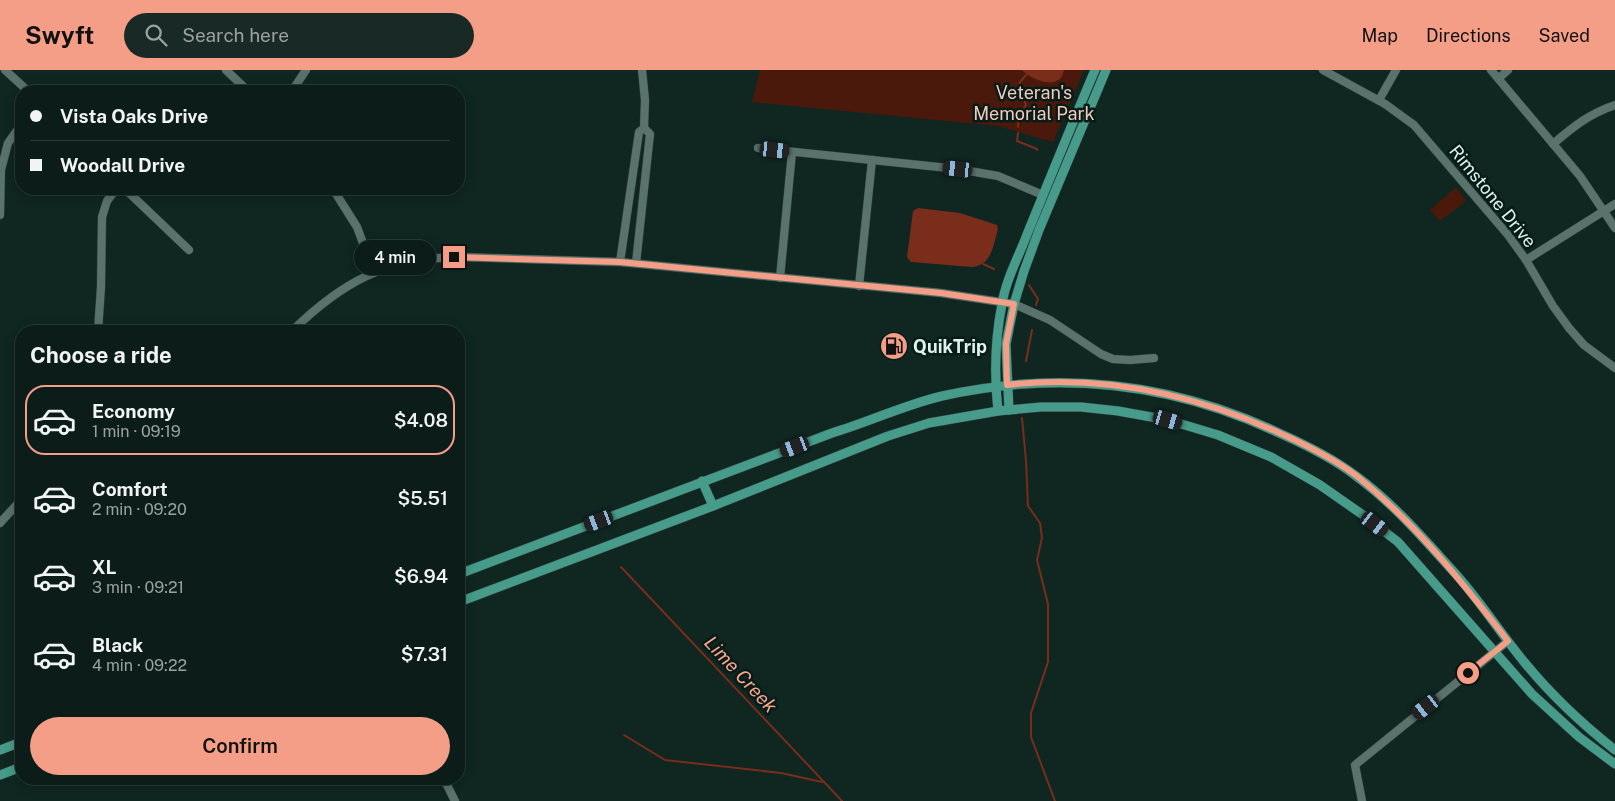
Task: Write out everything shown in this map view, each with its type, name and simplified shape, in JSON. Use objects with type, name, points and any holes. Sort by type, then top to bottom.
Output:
[{"type":"main road","points":[[998,410],[996,386],[997,342],[1002,303],[1011,274],[1096,70]]},
{"type":"main road","points":[[1009,410],[1006,344],[1014,304],[1039,230],[1106,70]]},
{"type":"main road","points":[[465,572],[888,412],[941,396],[996,386],[1063,382],[1119,386],[1166,393],[1205,404],[1260,424],[1311,448],[1355,475],[1391,506],[1456,574],[1558,701],[1615,750]]},
{"type":"main road","points":[[465,600],[713,506],[888,436],[929,424],[998,410],[1041,407],[1081,407],[1127,412],[1168,420],[1210,432],[1271,457],[1320,485],[1398,542],[1532,694],[1579,737],[1615,764]]},
{"type":"main road","points":[[702,482],[713,506]]},
{"type":"main road","points":[[0,750],[15,744]]},
{"type":"main road","points":[[0,775],[15,769]]},
{"type":"street","points":[[5,70],[21,85]]},
{"type":"street","points":[[226,70],[242,85]]},
{"type":"street","points":[[296,85],[306,70]]},
{"type":"street","points":[[636,263],[650,134],[644,128],[645,100],[642,70]]},
{"type":"street","name":"Rimstone Drive","points":[[1323,70],[1379,100],[1414,125],[1496,221],[1526,260],[1553,306],[1569,328],[1584,345],[1615,368]]},
{"type":"street","points":[[1379,100],[1396,70]]},
{"type":"street","points":[[1491,70],[1580,176],[1615,228]]},
{"type":"street","points":[[1499,78],[1508,70]]},
{"type":"street","points":[[1553,144],[1594,112],[1615,105]]},
{"type":"street","points":[[620,262],[639,132],[644,128]]},
{"type":"street","points":[[0,215],[1,170],[8,143],[15,133]]},
{"type":"street","points":[[758,148],[958,169],[998,176],[1043,195]]},
{"type":"street","points":[[780,278],[792,152]]},
{"type":"street","points":[[859,286],[872,160]]},
{"type":"street","points":[[98,325],[102,217],[107,201],[112,195]]},
{"type":"street","points":[[131,195],[189,250]]},
{"type":"street","points":[[337,195],[357,227],[374,273]]},
{"type":"street","points":[[1526,260],[1615,204]]},
{"type":"street","points":[[298,325],[311,312],[341,289],[374,273],[412,260],[435,257],[620,262],[941,293],[1014,304],[1050,320],[1100,354],[1113,359],[1154,358]]},
{"type":"street","points":[[0,523],[15,507]]},
{"type":"street","points":[[1362,801],[1355,765],[1508,641]]},
{"type":"street","points":[[447,785],[455,801]]},
{"type":"green space","name":"Veteran's Memorial Park","points":[[760,70],[1084,70],[1053,142],[998,126],[752,102]]},
{"type":"green space","points":[[1456,187],[1466,201],[1440,221],[1430,210]]},
{"type":"shaded area","points":[[1022,70],[1064,70],[1062,76],[1054,82],[1044,82]]},
{"type":"shaded area","points":[[918,208],[960,213],[997,225],[995,242],[988,259],[984,263],[972,267],[911,262],[907,257],[913,211]]},
{"type":"waterway","points":[[1018,127],[1026,104],[1017,90],[1020,82],[1026,75]]},
{"type":"waterway","points":[[1018,133],[1017,141],[1037,150]]},
{"type":"waterway","points":[[983,264],[994,269]]},
{"type":"waterway","points":[[1029,285],[1038,299],[1036,305]]},
{"type":"waterway","points":[[1026,361],[1032,330]]},
{"type":"waterway","points":[[1022,418],[1028,506],[1040,523],[1042,538],[1037,560],[1048,604],[1048,662],[1031,713],[1031,737],[1055,801]]},
{"type":"waterway","name":"Lime Creek","points":[[621,567],[842,801]]},
{"type":"waterway","points":[[624,735],[665,760],[781,773],[822,782]]},
{"type":"place","name":"QuikTrip","points":[[894,346]]},
{"type":"route","points":[[454,257],[620,262],[941,293],[1014,304],[1006,344],[1007,385],[1063,382],[1142,388],[1166,393],[1205,404],[1260,424],[1311,448],[1355,475],[1410,524],[1456,574],[1508,641],[1468,673]]}]
